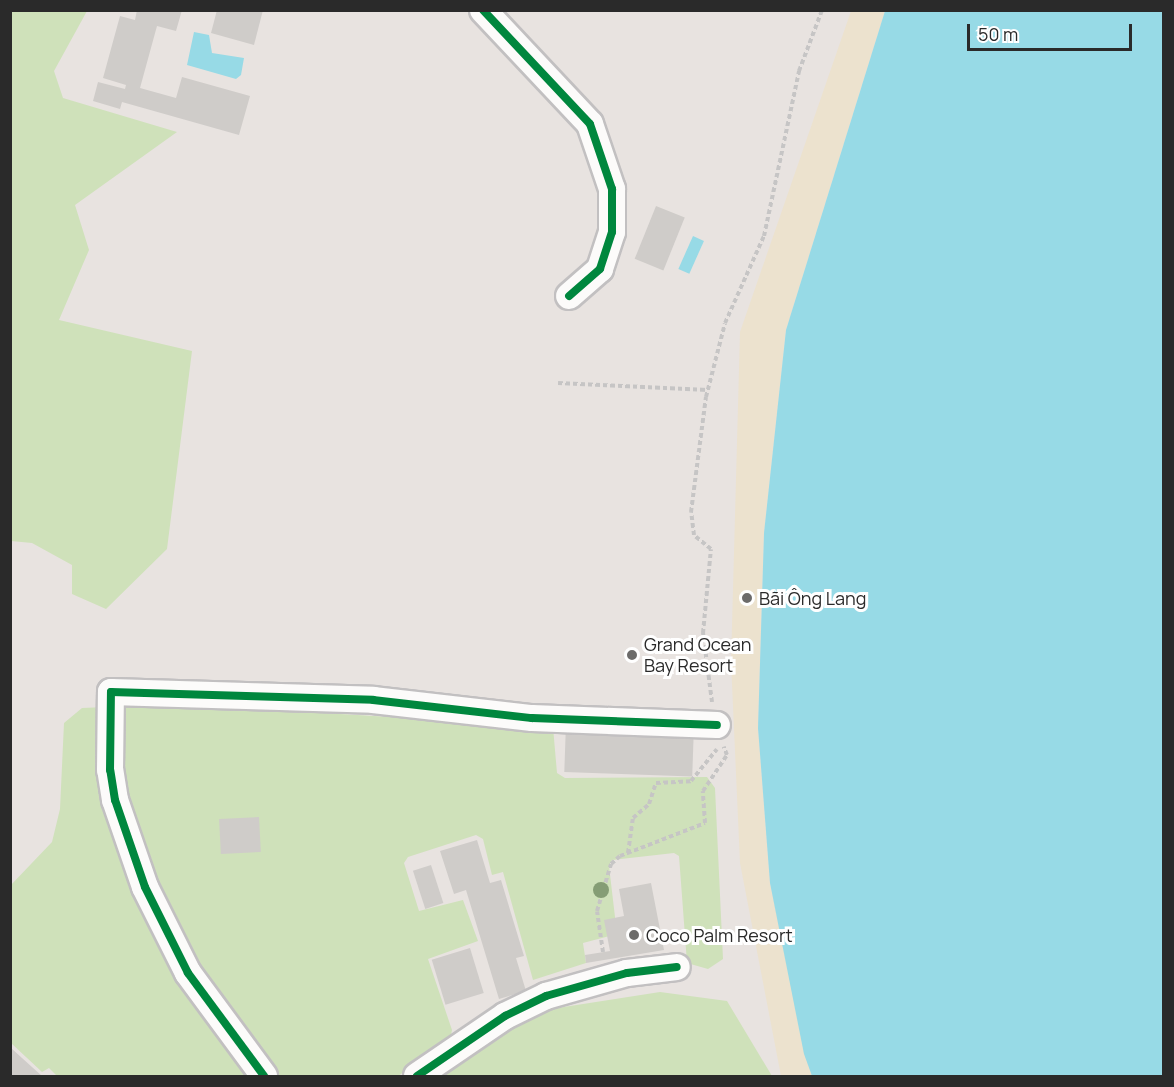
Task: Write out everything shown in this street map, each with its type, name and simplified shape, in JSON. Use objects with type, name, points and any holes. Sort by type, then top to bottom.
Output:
[{"type":"street","points":[[483,10],[590,124],[612,189],[612,232],[600,268],[569,296]]},
{"type":"street","points":[[264,1077],[188,972],[145,887],[115,800],[110,770],[111,692],[373,700],[532,718],[720,734]]},
{"type":"street","points":[[417,1077],[505,1016],[546,996],[627,973],[677,967]]},
{"type":"path","points":[[603,952],[597,911],[611,864],[628,853],[705,823],[703,791],[727,755],[720,734],[703,633],[711,549],[694,535],[691,512],[708,390],[725,323],[764,236],[799,71],[822,10]]},
{"type":"path","points":[[558,383],[708,390]]},
{"type":"path","points":[[628,853],[633,818],[649,804],[656,783],[691,782],[720,734]]},
{"type":"green space","points":[[10,11],[87,11],[54,71],[63,98],[177,132],[75,205],[89,250],[59,320],[192,351],[167,549],[106,609],[72,594],[72,565],[32,543],[11,541]]},
{"type":"green space","points":[[178,704],[553,727],[557,773],[565,778],[707,777],[715,788],[723,959],[708,969],[687,963],[679,856],[674,853],[612,860],[609,866],[617,934],[583,943],[586,963],[533,980],[503,872],[492,875],[483,839],[476,835],[408,857],[404,863],[419,911],[463,900],[478,941],[428,959],[452,1030],[450,1040],[398,1076],[57,1076],[49,1068],[42,1072],[11,1043],[10,886],[52,842],[60,809],[64,723],[82,708]]},
{"type":"green space","points":[[660,992],[727,1001],[772,1076],[439,1076],[503,1033],[551,1009]]},
{"type":"sand","name":"Bãi Ông Lang","points":[[851,11],[885,11],[786,330],[764,533],[758,728],[770,883],[812,1076],[781,1076],[740,863],[731,662],[740,332]]},
{"type":"water","points":[[885,11],[1163,11],[1163,1076],[812,1076],[804,1054],[770,883],[758,728],[764,533],[786,330]]},
{"type":"water","points":[[194,32],[209,35],[212,53],[244,58],[241,75],[236,79],[187,65]]},
{"type":"water","points":[[693,236],[704,241],[689,274],[678,269]]},
{"type":"building","points":[[137,10],[182,10],[176,31],[157,26],[140,88],[176,98],[182,77],[250,96],[239,135],[122,102],[120,109],[93,101],[98,82],[125,89],[126,85],[103,78],[120,16],[135,20]]},
{"type":"building","points":[[217,10],[263,10],[254,45],[211,33]]},
{"type":"building","points":[[656,206],[685,218],[663,270],[635,259]]},
{"type":"building","points":[[566,723],[694,727],[692,776],[564,772]]},
{"type":"building","points":[[259,817],[261,852],[221,854],[219,819]]},
{"type":"building","points":[[477,840],[490,883],[501,880],[524,956],[516,958],[526,991],[499,999],[466,890],[454,894],[440,851]]},
{"type":"building","points":[[431,865],[443,903],[425,909],[413,871]]},
{"type":"building","name":"Coco Palm Resort","points":[[651,883],[664,950],[586,963],[585,955],[610,951],[604,920],[624,916],[619,889]]},
{"type":"building","points":[[470,948],[484,993],[445,1005],[432,960]]},
{"type":"building","points":[[10,1047],[22,1058],[42,1076],[10,1076]]},
{"type":"cycle path","points":[[483,10],[590,124],[612,189],[612,232],[600,269],[569,296]]},
{"type":"cycle path","points":[[264,1076],[188,973],[145,887],[115,800],[110,770],[111,692],[373,700],[532,718],[717,725]]},
{"type":"cycle path","points":[[417,1076],[505,1016],[546,996],[627,973],[677,967]]},
{"type":"place","name":"Bãi Ông Lang","points":[[747,598]]},
{"type":"place","name":"Grand Ocean Bay Resort","points":[[632,655]]},
{"type":"place","name":"Coco Palm Resort","points":[[634,935]]}]
